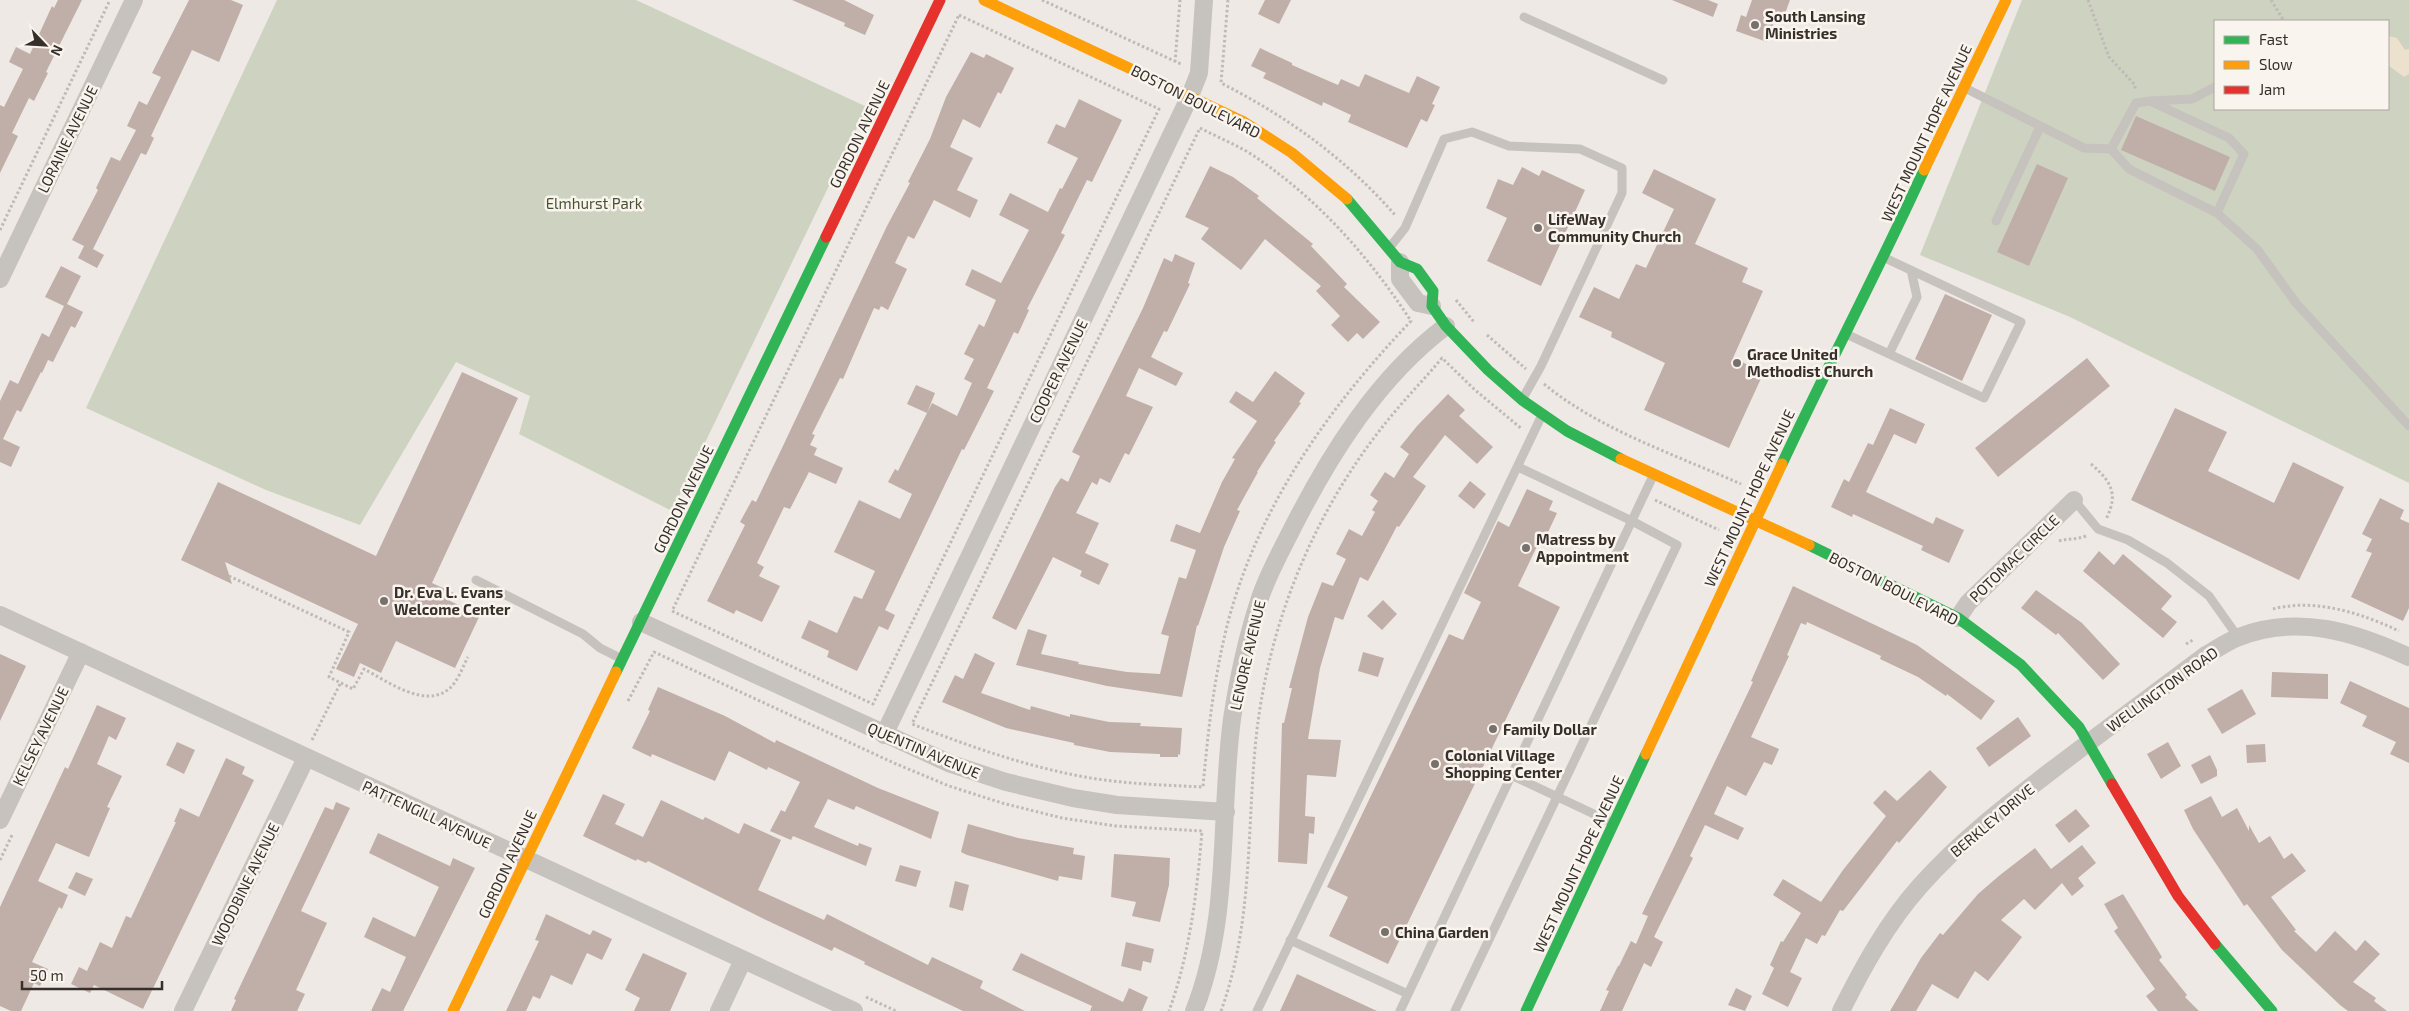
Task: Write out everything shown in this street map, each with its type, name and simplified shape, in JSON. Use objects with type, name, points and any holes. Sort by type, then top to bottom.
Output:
[{"type":"street","name":"LORAINE AVENUE","points":[[0,279],[134,0]]},
{"type":"street","name":"GORDON AVENUE","points":[[454,1011],[940,0]]},
{"type":"street","name":"BOSTON BOULEVARD","points":[[984,0],[1244,122],[1292,153],[1347,199],[1390,247],[1400,262],[1400,279],[1418,303],[1432,306],[1446,326],[1488,370],[1542,415],[1612,455],[1756,519],[1958,618],[2021,665],[2056,700],[2090,742],[2178,896],[2229,962],[2272,1011]]},
{"type":"street","name":"COOPER AVENUE","points":[[884,734],[1190,96],[1198,73],[1204,0]]},
{"type":"street","name":"WEST MOUNT HOPE AVENUE","points":[[1526,1011],[1756,519],[1884,257],[1963,86],[2006,0]]},
{"type":"street","name":"LENORE AVENUE","points":[[1194,1011],[1214,945],[1220,899],[1232,719],[1245,652],[1260,596],[1313,488],[1344,437],[1381,390],[1427,340],[1446,326]]},
{"type":"street","name":"POTOMAC CIRCLE","points":[[1958,618],[1968,603],[2074,500]]},
{"type":"street","name":"PATTENGILL AVENUE","points":[[0,615],[743,960],[857,1003]]},
{"type":"street","name":"QUENTIN AVENUE","points":[[641,622],[951,764],[1006,782],[1117,804],[1226,812]]},
{"type":"street","name":"WELLINGTON ROAD","points":[[2090,742],[2206,655],[2238,637],[2264,629],[2290,625],[2320,627],[2349,633],[2409,657]]},
{"type":"street","name":"KELSEY AVENUE","points":[[8,822],[80,652]]},
{"type":"street","name":"BERKLEY DRIVE","points":[[1841,1011],[1861,970],[1893,921],[1919,887],[1964,840],[2090,742]]},
{"type":"street","name":"WOODBINE AVENUE","points":[[183,1011],[306,758]]},
{"type":"street","points":[[719,1011],[743,960]]},
{"type":"lane","points":[[1524,17],[1663,80]]},
{"type":"lane","points":[[1963,86],[2084,148],[2111,149],[2128,168],[2217,213],[2257,249],[2296,303],[2409,426]]},
{"type":"lane","points":[[2111,149],[2136,103],[2192,99],[2214,88]]},
{"type":"lane","points":[[2150,101],[2229,138],[2244,154],[2217,213]]},
{"type":"lane","points":[[1996,221],[2040,127]]},
{"type":"lane","points":[[1390,247],[1405,228],[1444,139],[1472,132],[1509,146],[1580,149],[1622,168],[1622,194],[1522,400]]},
{"type":"lane","points":[[1846,334],[1984,398],[2020,322],[1884,257]]},
{"type":"lane","points":[[1889,354],[1917,297],[1911,270]]},
{"type":"lane","points":[[1257,1011],[1542,415]]},
{"type":"lane","points":[[1455,1011],[1677,545],[1632,521],[1518,467]]},
{"type":"lane","points":[[1400,1011],[1654,474]]},
{"type":"lane","points":[[2074,500],[2098,529],[2128,540],[2167,564],[2209,596],[2238,637]]},
{"type":"lane","points":[[476,580],[583,634],[600,648],[623,659]]},
{"type":"lane","points":[[1511,775],[1613,824]]},
{"type":"lane","points":[[1290,940],[1408,994]]},
{"type":"path","points":[[0,230],[110,0]]},
{"type":"path","points":[[1042,0],[1181,64]]},
{"type":"path","points":[[1175,62],[1180,0]]},
{"type":"path","points":[[1228,0],[1221,83],[1262,104],[1299,128],[1333,154],[1370,186],[1405,228]]},
{"type":"path","points":[[2088,0],[2109,57],[2135,85],[2136,103]]},
{"type":"path","points":[[2271,0],[2283,20]]},
{"type":"path","points":[[959,15],[1159,109],[873,704],[672,612],[959,15]]},
{"type":"path","points":[[1200,128],[1256,157],[1297,187],[1330,217],[1360,251],[1411,321],[1375,359],[1336,407],[1303,453],[1275,504],[1249,561],[1229,621],[1215,680],[1208,725],[1203,787],[1140,784],[1086,778],[1033,766],[978,750],[912,724],[1200,128]]},
{"type":"path","points":[[1450,293],[1479,327]]},
{"type":"path","points":[[1486,334],[1535,376],[1575,406],[1629,434],[1742,484]]},
{"type":"path","points":[[1221,1011],[1228,992],[1244,921],[1250,852],[1255,749],[1263,693],[1276,633],[1293,583],[1319,526],[1348,475],[1380,429],[1442,358],[1510,422],[1532,436]]},
{"type":"path","points":[[1644,495],[1720,530]]},
{"type":"path","points":[[229,576],[350,632],[329,677],[353,689],[364,670],[421,696],[438,695],[451,687],[468,657]]},
{"type":"path","points":[[627,704],[654,652],[894,763],[949,786],[1002,804],[1062,818],[1116,826],[1202,831],[1198,885],[1189,938],[1170,1011]]},
{"type":"path","points":[[312,741],[340,682]]},
{"type":"path","points":[[0,860],[8,822]]},
{"type":"path","points":[[857,1003],[896,1011]]},
{"type":"green space","name":"Elmhurst Park","points":[[277,0],[636,0],[867,107],[672,511],[519,434],[530,396],[456,362],[360,525],[266,490],[86,408]]},
{"type":"green space","points":[[2022,0],[2409,0],[2409,483],[2070,317],[1920,255]]},
{"type":"sand","points":[[2389,36],[2397,38],[2405,50],[2409,49],[2409,74],[2404,77],[2389,66]]},
{"type":"building","points":[[58,0],[82,0],[46,72],[48,73],[34,101],[29,98],[12,133],[18,136],[0,173],[0,105],[4,107],[23,69],[9,62],[16,47],[30,54],[52,6],[54,8]]},
{"type":"building","points":[[189,0],[231,0],[243,5],[219,62],[192,50],[151,136],[154,138],[146,155],[141,153],[93,249],[104,255],[97,268],[78,258],[84,246],[72,240],[98,190],[96,188],[111,157],[120,161],[136,130],[127,126],[139,101],[147,105],[161,77],[152,73]]},
{"type":"building","points":[[792,0],[844,0],[874,15],[865,35],[844,26],[845,23]]},
{"type":"building","points":[[1265,0],[1291,0],[1279,24],[1258,14]]},
{"type":"building","points":[[1672,0],[1708,0],[1718,4],[1713,17]]},
{"type":"building","name":"South Lansing Ministries","points":[[1752,0],[1790,0],[1783,19],[1776,16],[1767,42],[1736,31],[1741,15],[1746,17]]},
{"type":"building","points":[[1260,48],[1292,63],[1292,65],[1338,85],[1341,79],[1359,87],[1365,74],[1409,93],[1417,76],[1440,87],[1432,104],[1435,105],[1427,122],[1421,119],[1407,148],[1348,122],[1351,115],[1323,102],[1322,106],[1263,78],[1266,73],[1251,66]]},
{"type":"building","points":[[971,52],[984,58],[986,54],[1014,68],[1001,94],[998,92],[980,128],[963,119],[950,147],[973,158],[957,190],[978,200],[970,218],[934,200],[914,239],[908,236],[895,263],[907,269],[888,310],[881,306],[879,310],[874,308],[843,379],[840,378],[812,434],[815,435],[810,445],[817,448],[814,455],[843,468],[836,484],[809,472],[790,509],[784,507],[757,563],[764,567],[759,576],[780,586],[762,622],[736,610],[734,614],[707,601],[745,525],[740,522],[752,500],[756,502],[887,226],[910,183],[908,182],[930,139],[946,97]]},
{"type":"building","points":[[1079,99],[1122,120],[1092,182],[1087,180],[1061,233],[1065,235],[1027,309],[1029,310],[1018,334],[1014,332],[987,388],[994,391],[964,450],[962,449],[885,610],[895,615],[888,630],[879,626],[857,671],[827,657],[829,651],[801,638],[809,620],[837,633],[854,596],[862,599],[875,571],[834,552],[859,500],[900,519],[912,494],[888,482],[895,469],[898,471],[932,403],[957,416],[972,383],[964,379],[974,359],[964,354],[979,324],[984,327],[996,300],[965,285],[972,269],[1001,283],[1029,230],[999,215],[1010,193],[1048,212],[1078,158],[1047,143],[1056,124],[1065,128]]},
{"type":"building","points":[[2136,116],[2230,157],[2215,191],[2121,150]]},
{"type":"building","points":[[2037,164],[2068,178],[2029,266],[1997,252]]},
{"type":"building","points":[[1210,166],[1233,177],[1259,196],[1257,198],[1313,244],[1311,246],[1347,284],[1344,287],[1380,322],[1363,339],[1357,333],[1348,342],[1331,325],[1340,316],[1316,291],[1321,286],[1265,239],[1241,270],[1201,239],[1209,228],[1185,217]]},
{"type":"building","name":"LifeWay Community Church","points":[[1522,167],[1539,176],[1542,170],[1585,190],[1541,286],[1487,261],[1507,218],[1486,208],[1498,179],[1513,185]]},
{"type":"building","points":[[1654,169],[1716,199],[1695,244],[1748,268],[1742,282],[1763,291],[1733,358],[1764,372],[1729,448],[1644,410],[1665,363],[1611,337],[1612,332],[1579,317],[1594,287],[1619,299],[1636,264],[1646,268],[1674,209],[1642,193]]},
{"type":"building","points":[[1175,254],[1195,263],[1188,283],[1190,284],[1167,332],[1164,331],[1151,357],[1183,373],[1176,386],[1139,368],[1126,396],[1153,407],[1129,455],[1125,453],[1110,483],[1100,478],[1097,485],[1092,482],[1076,513],[1099,523],[1085,553],[1109,564],[1099,585],[1080,576],[1082,571],[1053,557],[1016,630],[992,618],[1055,487],[1061,478],[1068,482],[1080,456],[1072,452],[1143,308],[1164,258],[1172,262]]},
{"type":"building","points":[[61,266],[81,276],[67,304],[83,312],[75,328],[71,326],[53,362],[48,360],[21,412],[17,410],[3,439],[20,447],[11,467],[0,462],[0,401],[10,380],[18,384],[42,333],[49,337],[64,306],[45,297]]},
{"type":"building","points":[[1945,294],[1992,315],[1962,381],[1915,359]]},
{"type":"building","points":[[2087,358],[2110,386],[1998,477],[1975,448]]},
{"type":"building","points":[[1275,371],[1305,393],[1299,402],[1301,403],[1274,441],[1276,442],[1257,472],[1237,510],[1240,511],[1224,547],[1197,625],[1182,697],[1107,686],[1016,665],[1028,629],[1047,635],[1041,654],[1079,662],[1078,664],[1127,672],[1160,674],[1169,636],[1161,634],[1179,577],[1186,579],[1196,550],[1170,541],[1176,524],[1200,533],[1222,482],[1235,459],[1232,458],[1257,421],[1229,402],[1236,391],[1253,402]]},
{"type":"building","points":[[462,372],[518,398],[432,583],[454,593],[450,601],[480,615],[455,668],[396,641],[381,673],[360,663],[354,677],[336,669],[358,624],[225,562],[232,584],[181,560],[218,482],[376,556]]},
{"type":"building","points":[[916,385],[935,393],[927,413],[907,404]]},
{"type":"building","points":[[1448,394],[1465,410],[1459,416],[1493,447],[1477,464],[1445,435],[1413,477],[1426,486],[1399,527],[1397,526],[1368,581],[1360,577],[1343,620],[1335,617],[1320,668],[1308,739],[1341,740],[1336,777],[1307,775],[1305,816],[1315,817],[1314,834],[1309,833],[1307,864],[1278,862],[1282,723],[1284,723],[1292,688],[1289,688],[1308,617],[1322,582],[1333,586],[1346,559],[1336,554],[1349,529],[1362,536],[1375,512],[1372,510],[1378,501],[1370,495],[1385,472],[1394,478],[1409,454],[1400,447]]},
{"type":"building","points":[[1890,408],[1925,424],[1916,444],[1894,434],[1866,492],[1933,524],[1936,517],[1964,530],[1949,563],[1921,550],[1923,546],[1853,514],[1852,517],[1831,507],[1844,479],[1849,482],[1868,443],[1873,445]]},
{"type":"building","points":[[2175,408],[2227,432],[2208,471],[2274,503],[2293,462],[2344,487],[2299,580],[2131,500]]},
{"type":"building","points":[[1470,481],[1486,494],[1474,509],[1458,496]]},
{"type":"building","name":"Colonial Village Shopping Center","points":[[1527,489],[1553,501],[1549,510],[1557,513],[1543,543],[1539,542],[1518,586],[1560,607],[1388,964],[1329,936],[1348,897],[1327,887],[1449,634],[1463,640],[1481,602],[1464,593],[1498,521],[1509,527]]},
{"type":"building","points":[[2380,498],[2404,510],[2400,519],[2409,523],[2409,608],[2403,621],[2351,597],[2372,553],[2366,551],[2372,539],[2362,534]]},
{"type":"building","points":[[2099,551],[2114,565],[2123,554],[2172,596],[2161,609],[2177,622],[2163,638],[2083,571]]},
{"type":"building","points":[[1793,586],[1917,645],[1995,701],[1981,720],[1947,694],[1946,696],[1918,677],[1880,659],[1881,656],[1807,622],[1806,625],[1801,623],[1787,655],[1789,656],[1751,737],[1779,749],[1772,765],[1764,762],[1746,796],[1727,786],[1714,814],[1744,828],[1738,840],[1705,825],[1690,856],[1693,858],[1654,937],[1663,942],[1651,967],[1644,963],[1622,1011],[1600,1011],[1609,991],[1606,990],[1631,941],[1636,944],[1648,916],[1642,914],[1753,682],[1751,681]]},
{"type":"building","points":[[2036,590],[2082,623],[2120,664],[2103,680],[2058,633],[2056,635],[2021,608]]},
{"type":"building","points":[[1383,600],[1397,614],[1382,630],[1367,616]]},
{"type":"building","points":[[1363,652],[1384,658],[1378,677],[1358,671]]},
{"type":"building","points":[[975,653],[995,663],[981,693],[1030,710],[1031,706],[1070,717],[1070,714],[1109,722],[1141,723],[1140,726],[1182,728],[1180,755],[1178,754],[1178,757],[1160,757],[1160,754],[1110,752],[1074,745],[1074,743],[1006,728],[942,702],[955,675],[963,679]]},
{"type":"building","points":[[0,654],[26,666],[0,721]]},
{"type":"building","points":[[2272,672],[2328,674],[2328,699],[2271,697]]},
{"type":"building","points":[[2350,681],[2409,708],[2409,763],[2390,754],[2396,742],[2362,726],[2367,716],[2340,703]]},
{"type":"building","points":[[658,687],[725,716],[775,743],[776,740],[878,788],[939,812],[931,839],[856,806],[854,810],[828,799],[814,827],[858,846],[859,843],[872,848],[866,866],[793,836],[791,840],[770,831],[781,810],[785,812],[800,782],[768,767],[767,770],[729,751],[715,781],[652,754],[651,757],[632,748],[650,711],[648,710]]},
{"type":"building","points":[[2242,689],[2256,714],[2222,734],[2207,709]]},
{"type":"building","points":[[97,705],[126,718],[116,740],[109,736],[97,764],[122,776],[107,807],[110,808],[89,857],[56,843],[38,881],[68,895],[62,909],[59,907],[32,962],[48,969],[40,986],[34,983],[21,1011],[11,1011],[0,1006],[0,907],[65,767],[68,769]]},
{"type":"building","points":[[2018,717],[2031,736],[1989,767],[1976,748]]},
{"type":"building","points":[[177,742],[195,750],[184,774],[166,765]]},
{"type":"building","points":[[2168,742],[2181,766],[2161,779],[2147,754]]},
{"type":"building","points":[[2265,744],[2266,762],[2247,763],[2246,745]]},
{"type":"building","points":[[2210,755],[2217,770],[2217,776],[2201,784],[2191,765]]},
{"type":"building","points":[[226,758],[245,767],[242,774],[254,780],[143,1009],[94,985],[90,993],[71,984],[79,967],[87,971],[100,942],[112,948],[126,916],[131,918],[176,822],[174,822],[180,808],[199,817]]},
{"type":"building","points":[[1930,770],[1947,787],[1899,843],[1897,841],[1843,911],[1840,910],[1825,936],[1822,935],[1817,944],[1806,938],[1790,972],[1802,978],[1788,1007],[1762,994],[1774,968],[1770,965],[1781,941],[1783,942],[1801,913],[1773,895],[1783,879],[1821,902],[1843,870],[1886,816],[1873,803],[1885,790],[1897,801]]},
{"type":"building","points":[[603,794],[625,804],[615,824],[643,837],[661,800],[703,820],[705,817],[739,834],[744,823],[781,840],[758,890],[824,920],[827,914],[928,965],[932,957],[983,981],[980,988],[1025,1011],[963,1011],[864,964],[865,962],[834,947],[832,951],[764,919],[648,861],[646,863],[637,859],[636,861],[583,836]]},
{"type":"building","points":[[2211,796],[2222,817],[2237,808],[2249,831],[2249,825],[2259,843],[2270,836],[2284,859],[2292,853],[2306,871],[2271,897],[2296,930],[2294,931],[2316,952],[2335,931],[2356,951],[2365,940],[2380,954],[2353,982],[2376,998],[2374,1001],[2387,1011],[2348,1011],[2282,950],[2247,904],[2244,906],[2193,829],[2184,810]]},
{"type":"building","points":[[336,802],[350,808],[301,911],[327,923],[296,990],[305,994],[297,1011],[231,1011],[236,1000],[234,999],[325,807],[333,810]]},
{"type":"building","points":[[2076,809],[2090,826],[2069,843],[2055,825]]},
{"type":"building","points":[[968,824],[1018,838],[1074,848],[1073,854],[1085,856],[1082,880],[1059,876],[1058,881],[967,855],[961,852]]},
{"type":"building","points":[[378,833],[450,866],[453,858],[475,868],[403,1011],[371,1011],[382,988],[390,992],[406,957],[364,937],[373,917],[415,937],[439,887],[369,853]]},
{"type":"building","points":[[2082,845],[2096,863],[2078,878],[2084,886],[2072,896],[2062,883],[2035,910],[2024,899],[2001,920],[2022,937],[1988,981],[1975,971],[1958,999],[1932,984],[1916,1011],[1890,1011],[1921,958],[1940,933],[1943,935],[1978,894],[2035,848],[2051,869]]},
{"type":"building","points":[[1114,854],[1170,858],[1169,885],[1160,922],[1132,916],[1136,902],[1111,897]]},
{"type":"building","points":[[900,865],[921,871],[916,887],[895,881]]},
{"type":"building","points":[[76,872],[93,879],[85,896],[68,888]]},
{"type":"building","points":[[955,881],[969,885],[963,911],[949,907]]},
{"type":"building","points":[[2123,894],[2162,957],[2159,960],[2187,995],[2185,997],[2199,1011],[2158,1011],[2146,996],[2155,989],[2114,931],[2118,928],[2104,904]]},
{"type":"building","points":[[546,914],[590,935],[593,930],[612,939],[602,960],[587,953],[572,985],[551,975],[540,999],[533,996],[526,1011],[506,1011],[539,941],[535,940]]},
{"type":"building","points":[[1126,942],[1154,949],[1151,963],[1143,961],[1141,971],[1121,966]]},
{"type":"building","points":[[643,953],[687,973],[670,1011],[634,1011],[640,998],[625,990]]},
{"type":"building","points":[[1021,953],[1123,1002],[1129,988],[1148,997],[1142,1011],[1090,1011],[1092,1006],[1012,970]]},
{"type":"building","points":[[1297,974],[1377,1011],[1280,1011]]},
{"type":"building","points":[[1736,988],[1752,996],[1745,1011],[1728,1005]]},
{"type":"traffic: fast","points":[[1782,464],[1924,170]]},
{"type":"traffic: fast","points":[[1347,199],[1400,262],[1417,269],[1433,291],[1432,306],[1446,326],[1488,370],[1522,400],[1567,431],[1621,459]]},
{"type":"traffic: fast","points":[[616,672],[826,237]]},
{"type":"traffic: fast","points":[[1809,545],[1958,618],[2021,665],[2079,727],[2112,784]]},
{"type":"traffic: fast","points":[[1526,1011],[1646,754]]},
{"type":"traffic: fast","points":[[2215,944],[2272,1011]]},
{"type":"traffic: slow","points":[[984,0],[1244,122],[1292,153],[1347,199]]},
{"type":"traffic: slow","points":[[1924,170],[2006,0]]},
{"type":"traffic: slow","points":[[1621,459],[1809,545]]},
{"type":"traffic: slow","points":[[1646,754],[1782,464]]},
{"type":"traffic: slow","points":[[453,1011],[616,672]]},
{"type":"traffic: jam","points":[[826,237],[940,0]]},
{"type":"traffic: jam","points":[[2112,784],[2178,896],[2215,944]]},
{"type":"place","name":"South Lansing Ministries","points":[[1755,25]]},
{"type":"place","name":"LifeWay Community Church","points":[[1538,228]]},
{"type":"place","name":"Grace United Methodist Church","points":[[1737,363]]},
{"type":"place","name":"Matress by Appointment","points":[[1526,548]]},
{"type":"place","name":"Dr. Eva L. Evans Welcome Center","points":[[384,601]]},
{"type":"place","name":"Family Dollar","points":[[1493,729]]},
{"type":"place","name":"Colonial Village Shopping Center","points":[[1435,764]]},
{"type":"place","name":"China Garden","points":[[1385,932]]}]
